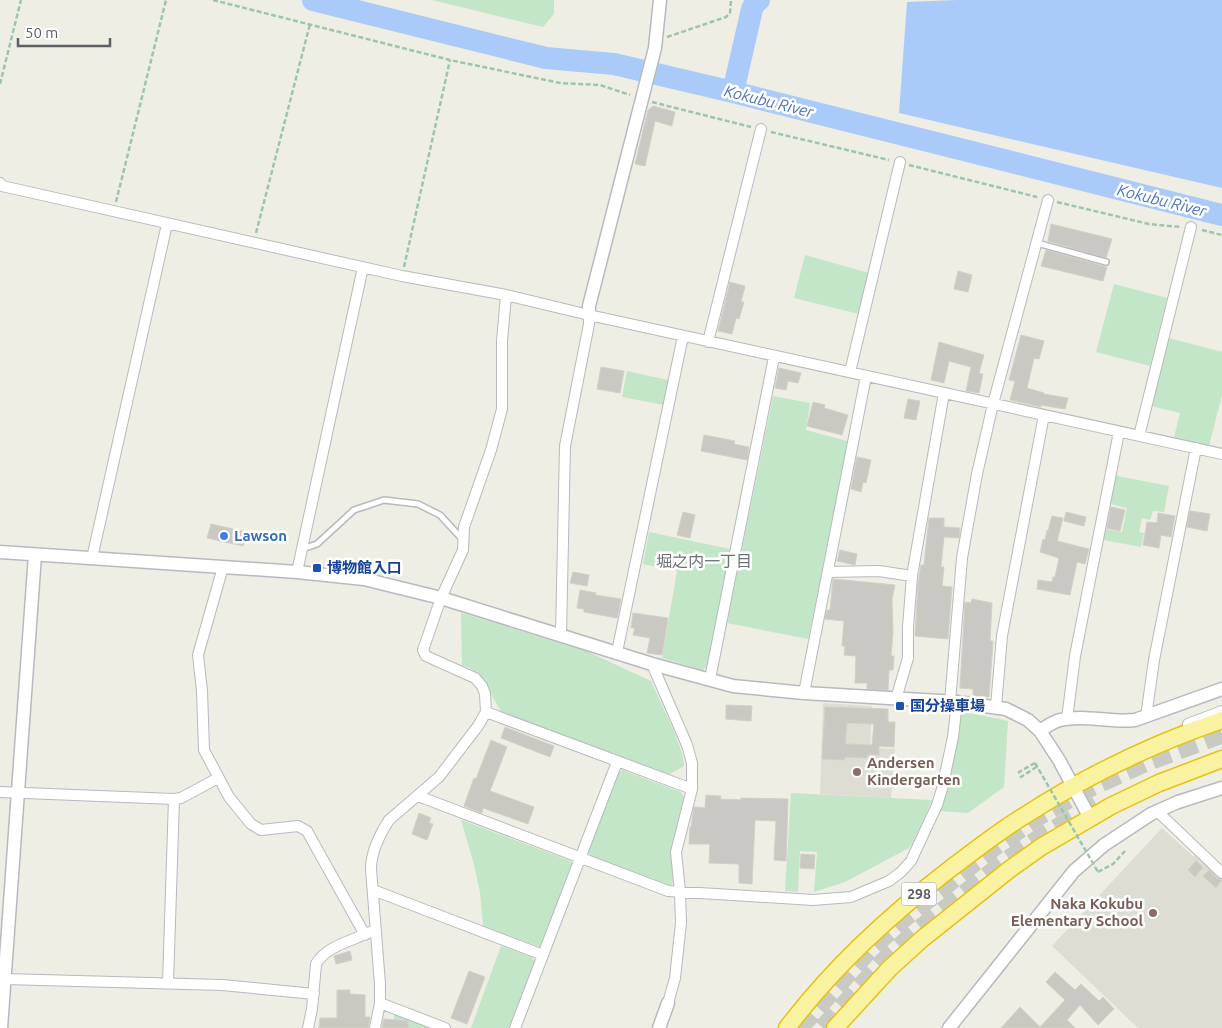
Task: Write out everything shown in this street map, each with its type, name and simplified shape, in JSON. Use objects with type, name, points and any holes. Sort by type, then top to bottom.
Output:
[{"type":"highway","name":"298","points":[[787,1028],[862,944],[896,912],[1024,815],[1072,786],[1112,765],[1222,720]]},
{"type":"highway","name":"298","points":[[835,1028],[890,968],[922,939],[1010,869],[1041,847],[1090,818],[1159,783],[1222,759]]},
{"type":"street","points":[[561,635],[565,446],[589,324],[589,306],[656,43],[660,0]]},
{"type":"street","points":[[708,342],[760,129]]},
{"type":"street","points":[[850,372],[900,162]]},
{"type":"street","points":[[0,183],[2,186],[113,210],[167,224],[402,276],[506,295],[708,342],[1222,454]]},
{"type":"street","points":[[418,796],[668,891],[813,900],[830,899],[851,896],[889,881],[901,872],[911,861],[937,805],[946,772],[954,702],[962,558],[976,474],[1048,200]]},
{"type":"street","points":[[92,558],[167,224]]},
{"type":"street","points":[[1139,436],[1191,227]]},
{"type":"street","points":[[297,572],[363,267]]},
{"type":"street","points":[[375,1028],[380,1003],[380,984],[371,862],[384,828],[394,814],[418,796],[438,777],[478,726],[486,712],[485,694],[482,686],[474,678],[426,656],[423,650],[441,598],[463,550],[464,527],[491,450],[502,410],[502,342],[506,295]]},
{"type":"street","points":[[617,652],[683,336]]},
{"type":"street","points":[[710,679],[774,356]]},
{"type":"street","points":[[804,693],[866,376]]},
{"type":"street","points":[[896,699],[908,658],[908,627],[912,576],[944,393]]},
{"type":"street","points":[[996,706],[1002,636],[1044,415]]},
{"type":"street","points":[[1067,719],[1075,656],[1119,432]]},
{"type":"street","points":[[1146,717],[1154,660],[1196,448]]},
{"type":"street","points":[[0,552],[297,572],[364,579],[441,598],[652,664],[733,686],[804,693],[996,706],[1018,714],[1040,731],[1059,760],[1090,818]]},
{"type":"street","points":[[1,1028],[36,555]]},
{"type":"street","points":[[223,567],[198,655],[202,691],[204,750],[218,778],[239,811],[251,824],[261,830],[298,826],[307,831],[365,935]]},
{"type":"street","points":[[828,572],[879,571],[912,576]]},
{"type":"street","points":[[652,664],[687,745],[692,764],[692,790],[676,852],[681,924],[678,956],[675,978],[659,1028]]},
{"type":"street","points":[[1040,731],[1051,723],[1067,719],[1124,721],[1146,717],[1222,689]]},
{"type":"street","points":[[1155,746],[1166,733],[1222,711]]},
{"type":"street","points":[[486,712],[692,790]]},
{"type":"street","points":[[515,1028],[617,762]]},
{"type":"street","points":[[0,792],[174,799],[181,798],[218,778]]},
{"type":"street","points":[[950,1028],[1074,872],[1104,844],[1157,811],[1222,788]]},
{"type":"street","points":[[168,983],[174,799]]},
{"type":"street","points":[[1157,811],[1222,873]]},
{"type":"street","points":[[373,890],[543,955]]},
{"type":"street","points":[[308,1028],[314,994],[316,964],[319,959],[329,951],[375,930]]},
{"type":"street","points":[[5,979],[222,985],[314,994]]},
{"type":"street","points":[[380,1003],[445,1028]]},
{"type":"lane","points":[[1036,243],[1106,262]]},
{"type":"lane","points":[[302,549],[317,544],[354,510],[384,500],[418,504],[440,515],[463,541]]},
{"type":"path","points":[[0,84],[21,0]]},
{"type":"path","points":[[113,210],[166,0]]},
{"type":"path","points":[[214,0],[450,60],[560,83],[600,85],[760,129],[1149,224],[1191,227],[1222,235]]},
{"type":"path","points":[[656,43],[726,17],[730,13],[731,0]]},
{"type":"path","points":[[254,243],[310,24]]},
{"type":"path","points":[[402,276],[450,60]]},
{"type":"path","points":[[1038,766],[1021,777],[1019,772],[1035,763],[1098,872],[1113,864],[1125,851]]},
{"type":"shaded area","name":"Andersen Kindergarten","points":[[823,703],[872,706],[870,748],[895,749],[891,798],[820,794]]},
{"type":"shaded area","name":"Naka Kokubu Elementary School","points":[[1162,828],[1193,856],[1196,855],[1222,880],[1222,1028],[1138,1028],[1052,946]]},
{"type":"green space","points":[[432,0],[554,0],[554,14],[543,27]]},
{"type":"green space","points":[[805,255],[869,273],[859,314],[794,298]]},
{"type":"green space","points":[[1114,284],[1167,298],[1150,366],[1096,352]]},
{"type":"green space","points":[[1169,338],[1222,352],[1222,395],[1209,446],[1174,437],[1180,413],[1151,406]]},
{"type":"green space","points":[[627,371],[668,380],[664,405],[622,397]]},
{"type":"green space","points":[[773,396],[810,403],[806,430],[847,441],[840,485],[808,639],[727,623]]},
{"type":"green space","points":[[1112,475],[1169,486],[1164,512],[1153,511],[1150,520],[1142,518],[1139,532],[1144,533],[1141,547],[1098,539],[1101,528],[1122,532],[1127,508],[1106,503]]},
{"type":"green space","points":[[649,532],[730,549],[708,666],[703,670],[662,658],[677,571],[643,564]]},
{"type":"green space","points":[[461,613],[584,650],[651,681],[676,736],[684,766],[668,775],[502,713],[481,677],[470,668],[462,665]]},
{"type":"green space","points":[[960,713],[1008,721],[1004,787],[968,813],[939,811],[953,763]]},
{"type":"green space","points":[[622,770],[681,792],[684,797],[671,848],[673,882],[671,885],[666,886],[589,856],[588,852],[618,773]]},
{"type":"green space","points":[[791,793],[932,800],[909,848],[845,882],[814,892],[817,852],[800,851],[798,892],[785,891]]},
{"type":"green space","points":[[461,820],[571,861],[573,865],[542,946],[540,947],[483,926],[480,892]]},
{"type":"green space","points":[[501,946],[531,957],[534,960],[534,964],[509,1028],[471,1028]]},
{"type":"green space","points":[[394,1013],[430,1028],[394,1028]]},
{"type":"water","points":[[957,0],[1222,0],[1222,188],[899,113],[907,2]]},
{"type":"building","points":[[653,106],[675,112],[672,126],[655,121],[645,166],[635,164],[648,110]]},
{"type":"building","points":[[1051,224],[1112,239],[1106,258],[1048,241]]},
{"type":"building","points":[[1046,250],[1107,267],[1103,281],[1041,266]]},
{"type":"building","points":[[958,271],[972,275],[968,292],[954,289]]},
{"type":"building","points":[[730,282],[745,286],[741,302],[744,302],[739,319],[736,318],[732,334],[718,331]]},
{"type":"building","points":[[1021,335],[1044,341],[1039,359],[1034,358],[1027,388],[1044,394],[1068,398],[1065,409],[1041,405],[1041,407],[1010,400],[1015,381],[1009,380]]},
{"type":"building","points":[[939,342],[984,355],[979,373],[983,374],[979,393],[966,391],[971,367],[949,361],[944,383],[931,380]]},
{"type":"building","points":[[601,367],[624,371],[620,393],[597,389]]},
{"type":"building","points":[[779,368],[801,373],[798,383],[788,381],[786,390],[775,388]]},
{"type":"building","points":[[908,399],[920,401],[916,420],[904,418]]},
{"type":"building","points":[[813,402],[825,405],[824,408],[848,415],[842,435],[807,426]]},
{"type":"building","points":[[704,435],[735,441],[734,444],[749,447],[747,460],[701,451]]},
{"type":"building","points":[[857,457],[871,460],[866,483],[863,482],[861,492],[851,489]]},
{"type":"building","points":[[1111,507],[1125,510],[1120,531],[1107,528]]},
{"type":"building","points":[[1190,511],[1210,514],[1207,531],[1187,527]]},
{"type":"building","points":[[683,512],[695,515],[690,538],[677,535]]},
{"type":"building","points":[[1066,512],[1086,517],[1084,526],[1064,521]]},
{"type":"building","points":[[1158,513],[1175,516],[1171,537],[1161,535],[1159,548],[1143,545],[1147,522],[1157,523]]},
{"type":"building","points":[[1052,516],[1063,518],[1057,541],[1089,549],[1085,564],[1077,562],[1070,595],[1037,589],[1038,580],[1052,582],[1059,558],[1040,552]]},
{"type":"building","points":[[929,518],[944,518],[944,527],[960,528],[959,538],[944,537],[941,567],[944,567],[942,586],[952,587],[948,639],[915,636],[918,584],[921,565],[924,565]]},
{"type":"building","points":[[211,524],[246,532],[243,546],[207,538]]},
{"type":"building","points":[[840,550],[857,554],[855,565],[837,561]]},
{"type":"building","points":[[573,572],[589,575],[587,586],[570,583]]},
{"type":"building","points":[[833,579],[895,585],[892,599],[893,632],[891,656],[894,656],[893,670],[889,670],[888,690],[867,689],[867,683],[855,683],[856,656],[844,655],[845,646],[842,646],[844,621],[825,619],[827,610],[830,610]]},
{"type":"building","points":[[580,590],[596,593],[595,595],[621,599],[617,618],[584,612],[584,609],[577,608]]},
{"type":"building","points":[[972,599],[992,603],[990,641],[993,641],[989,697],[973,696],[973,689],[960,688],[965,602],[971,603]]},
{"type":"building","points":[[633,613],[668,618],[662,655],[647,653],[650,638],[633,635],[635,628],[631,628]]},
{"type":"building","points":[[726,705],[752,706],[751,721],[726,719]]},
{"type":"building","points":[[825,707],[888,709],[888,722],[895,722],[894,747],[879,746],[879,755],[868,755],[867,758],[822,759]],"holes":[[[847,723],[874,724],[872,745],[845,744]]]},
{"type":"building","points":[[505,727],[554,746],[550,757],[501,738]]},
{"type":"building","points":[[491,740],[507,747],[490,791],[534,807],[528,824],[483,808],[482,813],[464,806]]},
{"type":"building","points":[[706,795],[721,796],[720,799],[788,799],[786,861],[774,860],[776,821],[755,820],[752,884],[739,883],[739,864],[709,863],[710,844],[689,844],[694,807],[705,808]]},
{"type":"building","points":[[419,813],[431,818],[429,823],[433,824],[427,840],[412,834]]},
{"type":"building","points":[[801,854],[815,855],[814,869],[800,868]]},
{"type":"building","points":[[1196,861],[1203,867],[1195,877],[1188,870]]},
{"type":"building","points":[[1209,870],[1222,880],[1216,888],[1203,876]]},
{"type":"building","points":[[350,951],[352,960],[336,964],[334,956]]},
{"type":"building","points":[[469,971],[485,977],[467,1024],[451,1018]]},
{"type":"building","points":[[1055,972],[1075,990],[1081,984],[1099,1001],[1103,997],[1114,1009],[1098,1025],[1080,1005],[1067,1020],[1075,1028],[1001,1028],[1020,1007],[1040,1027],[1065,1000],[1046,982]]},
{"type":"building","points":[[337,990],[350,990],[350,994],[365,995],[365,1017],[370,1017],[368,1028],[319,1028],[320,1018],[337,1018]]},
{"type":"building","points":[[384,1019],[408,1021],[408,1028],[382,1028]]},
{"type":"waterway","name":"Kokubu River","points":[[313,0],[546,58],[614,64],[733,92],[1222,215]]},
{"type":"waterway","points":[[733,92],[752,9],[759,0]]},
{"type":"tunnel","points":[[799,1028],[869,950],[903,919],[994,847],[1037,817],[1087,789],[1144,763],[1222,734]]},
{"type":"tunnel","points":[[823,1028],[883,962],[916,932],[1005,862],[1046,834],[1103,802]]},
{"type":"place","name":"Lawson","points":[[224,536]]},
{"type":"place","name":"博物館入口","points":[[317,568]]},
{"type":"place","name":"国分操車場","points":[[900,706]]},
{"type":"place","name":"Andersen Kindergarten","points":[[857,772]]},
{"type":"place","name":"Naka Kokubu Elementary School","points":[[1153,913]]},
{"type":"district","name":"堀之内一丁目","points":[[704,561]]}]
